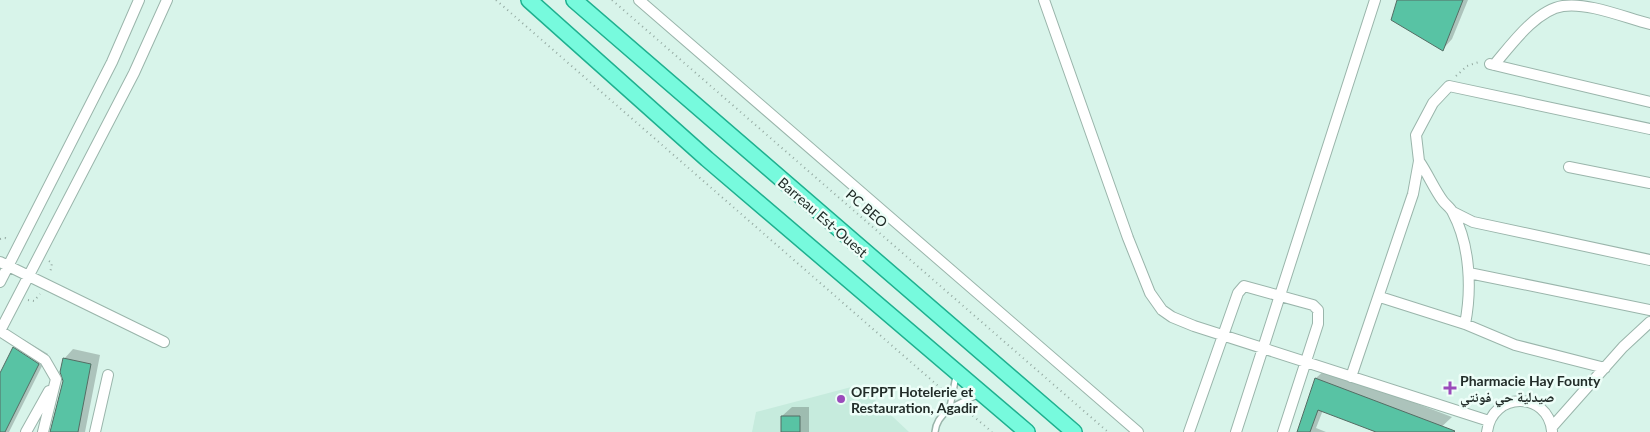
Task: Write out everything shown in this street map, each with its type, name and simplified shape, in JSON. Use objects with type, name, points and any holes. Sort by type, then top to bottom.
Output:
[{"type":"main road","points":[[529,0],[707,159],[1027,432]]},
{"type":"main road","name":"Barreau Est-Ouest","points":[[574,0],[1074,432]]},
{"type":"street","points":[[0,282],[4,264],[112,62],[139,0]]},
{"type":"street","points":[[43,432],[56,379],[45,360],[0,331],[134,73],[167,0]]},
{"type":"street","points":[[641,2],[654,0]]},
{"type":"street","points":[[1044,0],[1128,238],[1150,293],[1162,310],[1172,317],[1224,336],[1489,421]]},
{"type":"street","points":[[1236,432],[1282,295],[1317,177],[1375,0]]},
{"type":"street","points":[[641,2],[1138,432]]},
{"type":"street","points":[[1492,64],[1537,18],[1562,6],[1577,6],[1650,24]]},
{"type":"street","points":[[1492,64],[1650,102]]},
{"type":"street","points":[[1351,377],[1414,194],[1419,161],[1416,135],[1433,103],[1449,86],[1650,129]]},
{"type":"street","points":[[1419,161],[1443,200],[1453,212],[1473,222],[1650,260]]},
{"type":"street","points":[[1569,167],[1650,183]]},
{"type":"street","points":[[1453,212],[1469,273],[1470,291],[1465,324]]},
{"type":"street","points":[[4,264],[164,342]]},
{"type":"street","points":[[1469,273],[1650,310]]},
{"type":"street","points":[[1188,432],[1242,288],[1247,286],[1313,305],[1318,310],[1318,324],[1283,432]]},
{"type":"street","points":[[1380,297],[1465,324],[1516,345],[1605,368]]},
{"type":"street","points":[[1487,432],[1489,421],[1494,412],[1502,405],[1522,401],[1541,409],[1552,429],[1605,368],[1650,322]]},
{"type":"street","points":[[96,432],[108,375]]},
{"type":"street","points":[[26,432],[56,379]]},
{"type":"lane","points":[[935,432],[938,422],[950,407],[956,371]]},
{"type":"lane","points":[[950,407],[982,392]]},
{"type":"path","points":[[496,0],[952,398]]},
{"type":"path","name":"PC BEO","points":[[612,0],[1108,432]]},
{"type":"path","points":[[1449,86],[1467,66],[1481,62],[1492,64]]},
{"type":"path","points":[[958,404],[992,432]]},
{"type":"shaded area","name":"OFPPT Hotelerie et Restauration, Agadir","points":[[859,385],[909,432],[752,432],[756,412]]},
{"type":"building","points":[[1397,0],[1463,0],[1443,51],[1391,20]]},
{"type":"building","points":[[13,347],[39,364],[5,432],[0,432],[0,373]]},
{"type":"building","points":[[63,358],[91,364],[78,432],[50,432],[63,381],[60,372]]},
{"type":"building","points":[[1315,378],[1455,431],[1376,432],[1318,410],[1310,432],[1297,432]]},
{"type":"building","points":[[781,416],[800,416],[800,432],[781,432]]},
{"type":"place","name":"Pharmacie Hay Founty صيدلية حي فونتي","points":[[1450,388]]},
{"type":"place","name":"OFPPT Hotelerie et Restauration, Agadir","points":[[841,399]]}]
